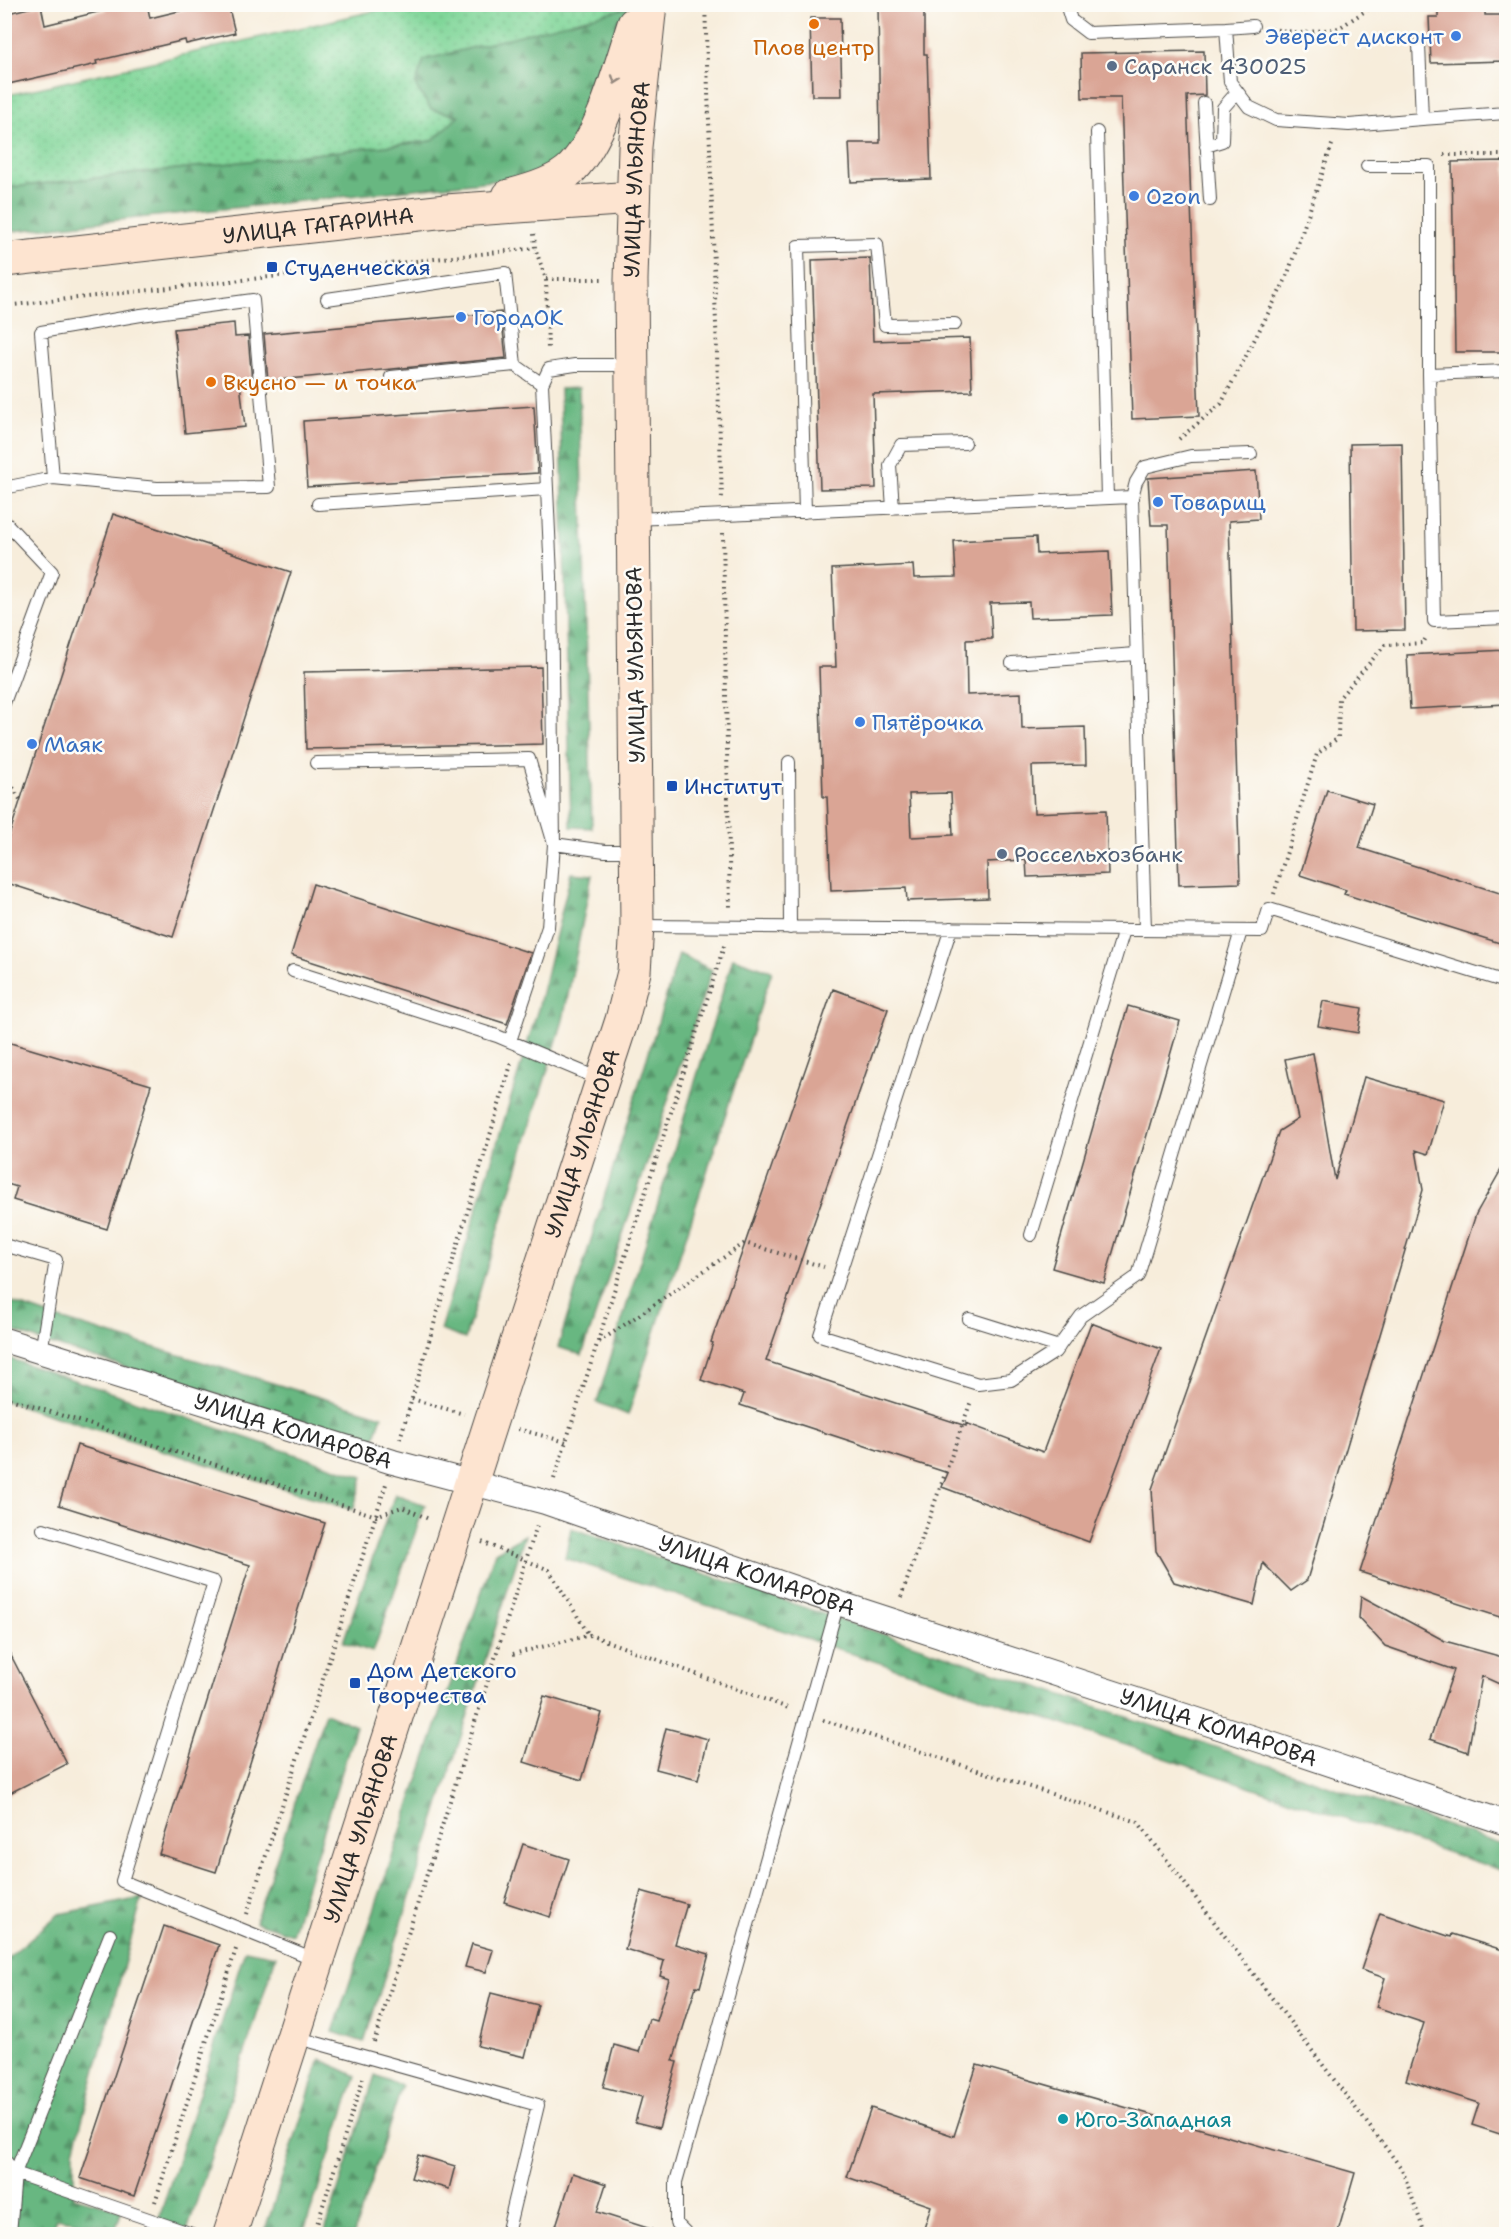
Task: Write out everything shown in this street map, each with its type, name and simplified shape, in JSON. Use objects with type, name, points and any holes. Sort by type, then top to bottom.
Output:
[{"type":"main road","points":[[446,211],[516,194],[552,181],[571,169],[590,143],[614,85],[641,4]]},
{"type":"main road","name":"УЛИЦА УЛЬЯНОВА","points":[[230,2235],[603,1080],[634,972],[637,926],[637,852],[632,365],[633,198],[635,147],[650,4]]},
{"type":"main road","name":"УЛИЦА ГАГАРИНА","points":[[4,260],[446,211],[633,198]]},
{"type":"street","name":"УЛИЦА КОМАРОВА","points":[[4,1340],[393,1462],[545,1502],[838,1603],[1506,1823]]},
{"type":"lane","points":[[1066,4],[1071,20],[1088,33],[1253,26]]},
{"type":"lane","points":[[1226,28],[1230,82],[1250,107],[1276,120],[1339,124],[1506,113]]},
{"type":"lane","points":[[1419,44],[1422,119]]},
{"type":"lane","points":[[1206,146],[1222,141],[1223,108],[1237,92]]},
{"type":"lane","points":[[1204,103],[1210,200]]},
{"type":"lane","points":[[1097,132],[1107,498]]},
{"type":"lane","points":[[1367,166],[1429,166],[1429,374],[1434,621],[1506,618]]},
{"type":"lane","points":[[805,512],[798,246],[877,244],[885,325],[955,324]]},
{"type":"lane","points":[[327,299],[505,273],[515,365]]},
{"type":"lane","points":[[4,488],[53,478],[157,488],[269,488],[253,300],[141,315],[41,332],[53,478]]},
{"type":"lane","points":[[391,377],[515,365],[542,384]]},
{"type":"lane","points":[[514,1043],[548,927],[554,844],[551,576],[542,384],[549,369],[575,365],[632,365]]},
{"type":"lane","points":[[1429,374],[1506,371]]},
{"type":"lane","points":[[893,508],[891,465],[901,445],[965,443]]},
{"type":"lane","points":[[1145,930],[1132,497],[1145,467],[1191,456],[1251,454]]},
{"type":"lane","points":[[318,504],[547,489]]},
{"type":"lane","points":[[633,519],[1132,497]]},
{"type":"lane","points":[[4,521],[52,572],[4,703]]},
{"type":"lane","points":[[1012,663],[1136,654]]},
{"type":"lane","points":[[316,764],[529,759],[554,844]]},
{"type":"lane","points":[[789,762],[790,928]]},
{"type":"lane","points":[[554,844],[637,852]]},
{"type":"lane","points":[[637,926],[1262,931],[1269,909],[1506,982]]},
{"type":"lane","points":[[951,928],[820,1335],[978,1384],[1011,1380],[1055,1352],[1081,1316],[1138,1276],[1241,931]]},
{"type":"lane","points":[[1031,1235],[1124,930]]},
{"type":"lane","points":[[293,971],[514,1043],[603,1080]]},
{"type":"lane","points":[[4,1245],[56,1260],[41,1352]]},
{"type":"lane","points":[[969,1319],[1059,1347]]},
{"type":"lane","points":[[43,1529],[214,1582],[122,1881],[318,1961]]},
{"type":"lane","points":[[687,2235],[676,2223],[676,2182],[838,1603]]},
{"type":"lane","points":[[10,2176],[110,1935]]},
{"type":"lane","points":[[294,2037],[538,2105],[507,2235]]},
{"type":"lane","points":[[4,2159],[10,2176],[10,2235]]},
{"type":"lane","points":[[10,2176],[192,2235]]},
{"type":"path","points":[[314,2235],[525,1561],[598,1342],[730,927],[723,515],[705,4]]},
{"type":"path","points":[[1253,26],[1302,33],[1339,28],[1376,4]]},
{"type":"path","points":[[1145,467],[1221,404],[1286,279],[1339,124]]},
{"type":"path","points":[[4,306],[535,248],[546,279],[549,369]]},
{"type":"path","points":[[1269,909],[1317,754],[1338,738],[1339,699],[1385,645],[1424,643],[1434,621]]},
{"type":"path","points":[[4,772],[21,801]]},
{"type":"path","points":[[150,2220],[393,1462],[514,1043]]},
{"type":"path","points":[[598,1342],[745,1243],[840,1273]]},
{"type":"path","points":[[892,1621],[978,1384]]},
{"type":"path","points":[[4,1397],[376,1516],[402,1507],[549,1570],[590,1635]]},
{"type":"path","points":[[513,1654],[590,1635],[807,1715],[1138,1822],[1402,2169],[1425,2235]]},
{"type":"green space","points":[[400,5],[637,5],[459,116],[432,141],[5,188],[4,96]]},
{"type":"green space","points":[[637,5],[577,149],[529,177],[5,232],[4,188],[432,141],[459,116],[431,109],[415,85],[424,60]]},
{"type":"green space","points":[[579,388],[592,828],[571,827],[560,389]]},
{"type":"green space","points":[[571,873],[592,875],[563,1020],[465,1339],[440,1330],[538,1009]]},
{"type":"green space","points":[[679,954],[712,970],[582,1355],[558,1347]]},
{"type":"green space","points":[[733,958],[772,971],[628,1415],[597,1402]]},
{"type":"green space","points":[[4,1300],[53,1317],[382,1416],[373,1442],[43,1342],[5,1328]]},
{"type":"green space","points":[[5,1357],[363,1477],[353,1510],[5,1401]]},
{"type":"green space","points":[[395,1494],[425,1505],[373,1652],[343,1642]]},
{"type":"green space","points":[[571,1528],[1506,1846],[1506,1872],[565,1558]]},
{"type":"green space","points":[[525,1535],[364,2042],[333,2032],[495,1552]]},
{"type":"green space","points":[[325,1713],[356,1726],[292,1934],[255,1922]]},
{"type":"green space","points":[[142,1898],[74,2150],[74,2197],[122,2210],[116,2228],[56,2218],[50,2234],[5,2234],[4,1961],[59,1914]]},
{"type":"green space","points":[[245,1950],[276,1956],[186,2234],[154,2234]]},
{"type":"green space","points":[[320,2059],[356,2076],[303,2234],[264,2234]]},
{"type":"green space","points":[[375,2075],[402,2086],[354,2234],[324,2234]]},
{"type":"building","points":[[105,4],[147,4],[150,18],[208,4],[228,4],[235,33],[186,44],[185,40],[96,61],[97,64],[4,85],[4,14],[41,5],[45,25],[106,10]]},
{"type":"building","points":[[878,4],[924,4],[924,54],[927,54],[931,179],[851,182],[849,143],[880,143]]},
{"type":"building","points":[[1438,4],[1485,4],[1485,15],[1505,15],[1506,61],[1431,63],[1429,17],[1438,17]]},
{"type":"building","points":[[810,18],[840,18],[842,96],[812,96]]},
{"type":"building","points":[[1204,51],[1205,95],[1187,96],[1199,416],[1132,419],[1121,98],[1082,98],[1081,53]]},
{"type":"building","points":[[1506,161],[1506,352],[1455,352],[1452,162]]},
{"type":"building","points":[[870,258],[873,341],[970,338],[972,391],[873,394],[876,488],[820,489],[812,260]]},
{"type":"building","points":[[501,312],[506,358],[268,381],[264,334]]},
{"type":"building","points":[[234,323],[235,337],[248,336],[252,382],[240,383],[245,427],[185,433],[174,329]]},
{"type":"building","points":[[534,406],[538,473],[307,487],[303,421]]},
{"type":"building","points":[[1402,443],[1405,630],[1353,631],[1350,444]]},
{"type":"building","points":[[1256,471],[1259,519],[1229,521],[1240,883],[1179,885],[1168,525],[1151,525],[1148,478]]},
{"type":"building","points":[[113,514],[291,572],[173,937],[4,882],[4,851]]},
{"type":"building","points":[[1036,537],[1037,554],[1109,551],[1112,615],[1030,618],[1029,602],[990,603],[992,639],[966,640],[967,695],[1021,693],[1022,729],[1085,727],[1086,765],[1032,766],[1034,813],[1106,810],[1108,874],[1027,877],[1026,860],[987,862],[988,898],[907,901],[906,888],[831,891],[827,797],[823,797],[819,667],[836,667],[832,569],[913,565],[914,578],[956,577],[954,541]],"holes":[[[951,793],[953,835],[911,837],[909,794]]]},
{"type":"building","points":[[1506,650],[1506,704],[1410,709],[1407,655]]},
{"type":"building","points":[[541,667],[543,744],[306,749],[304,672]]},
{"type":"building","points":[[1327,790],[1373,804],[1359,848],[1506,895],[1506,945],[1344,894],[1346,890],[1300,875]]},
{"type":"building","points":[[313,884],[531,953],[507,1024],[291,955]]},
{"type":"building","points":[[833,989],[888,1009],[766,1361],[966,1426],[966,1423],[1043,1452],[1091,1323],[1161,1349],[1089,1542],[942,1487],[948,1473],[740,1405],[744,1394],[701,1380],[713,1343],[711,1342]]},
{"type":"building","points":[[1323,1001],[1362,1008],[1358,1033],[1318,1026]]},
{"type":"building","points":[[1128,1006],[1180,1021],[1104,1283],[1052,1268]]},
{"type":"building","points":[[4,1041],[151,1085],[107,1229],[13,1200],[17,1187],[4,1183]]},
{"type":"building","points":[[1313,1053],[1335,1180],[1364,1077],[1444,1100],[1428,1154],[1416,1150],[1423,1190],[1307,1580],[1291,1591],[1263,1563],[1254,1605],[1174,1582],[1156,1551],[1152,1489],[1279,1131],[1298,1119],[1285,1059]]},
{"type":"building","points":[[1506,1161],[1506,1619],[1360,1572],[1476,1214]]},
{"type":"building","points":[[77,1445],[325,1523],[216,1872],[159,1854],[250,1565],[59,1505]]},
{"type":"building","points":[[1361,1596],[1445,1641],[1506,1658],[1506,1687],[1482,1676],[1468,1752],[1430,1739],[1454,1670],[1385,1646],[1359,1618]]},
{"type":"building","points":[[4,1642],[67,1764],[4,1796]]},
{"type":"building","points":[[544,1696],[602,1713],[582,1780],[524,1762]]},
{"type":"building","points":[[666,1728],[708,1739],[698,1780],[656,1769]]},
{"type":"building","points":[[523,1844],[569,1859],[550,1917],[504,1902]]},
{"type":"building","points":[[641,1891],[687,1904],[675,1944],[709,1954],[700,1987],[696,1986],[673,2061],[677,2062],[659,2128],[635,2122],[642,2097],[603,2087],[614,2045],[639,2052],[649,2019],[656,2021],[669,1979],[660,1976],[664,1961],[625,1949]]},
{"type":"building","points":[[1380,1913],[1451,1937],[1452,1934],[1506,1951],[1506,2136],[1472,2125],[1479,2103],[1406,2080],[1424,2023],[1376,2007],[1385,1978],[1361,1970]]},
{"type":"building","points":[[164,1926],[219,1945],[134,2196],[80,2178]]},
{"type":"building","points":[[472,1944],[493,1950],[486,1972],[465,1967]]},
{"type":"building","points":[[491,1993],[538,2005],[525,2057],[478,2046]]},
{"type":"building","name":"Юго-Западная","points":[[977,2065],[1355,2173],[1337,2235],[922,2235],[931,2206],[847,2177],[871,2108],[954,2136]]},
{"type":"building","points":[[418,2155],[455,2166],[449,2189],[411,2178]]},
{"type":"building","points":[[573,2173],[606,2184],[597,2212],[654,2230],[653,2235],[553,2235]]},
{"type":"place","name":"Плов центр","points":[[814,24]]},
{"type":"place","name":"Эверест дисконт","points":[[1456,36]]},
{"type":"place","name":"Саранск 430025","points":[[1112,66]]},
{"type":"place","name":"Ozon","points":[[1134,196]]},
{"type":"place","name":"Студенческая","points":[[272,267]]},
{"type":"place","name":"ГородОК","points":[[461,317]]},
{"type":"place","name":"Вкусно — и точка","points":[[211,382]]},
{"type":"place","name":"Товарищ","points":[[1158,502]]},
{"type":"place","name":"Пятёрочка","points":[[860,722]]},
{"type":"place","name":"Маяк","points":[[32,744]]},
{"type":"place","name":"Институт","points":[[672,786]]},
{"type":"place","name":"Россельхозбанк","points":[[1002,854]]},
{"type":"place","name":"Дом Детского Творчества","points":[[355,1683]]},
{"type":"place","name":"Юго-Западная","points":[[1063,2119]]}]
